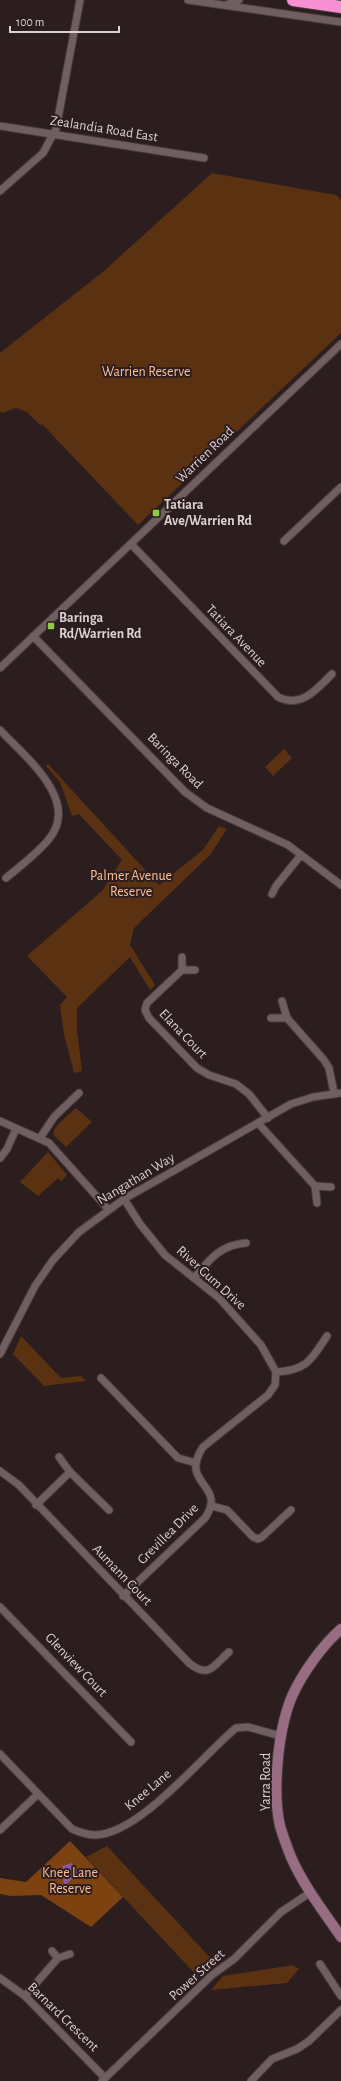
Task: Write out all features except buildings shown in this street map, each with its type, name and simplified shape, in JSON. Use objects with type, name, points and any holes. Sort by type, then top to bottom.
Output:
[{"type":"highway","points":[[293,0],[341,7]]},
{"type":"main road","name":"Yarra Road","points":[[341,1628],[331,1638],[308,1668],[293,1694],[281,1736],[277,1787],[280,1825],[292,1858],[311,1892],[341,1936]]},
{"type":"street","points":[[0,191],[43,153],[54,135],[80,0]]},
{"type":"street","points":[[188,0],[341,22]]},
{"type":"street","points":[[225,5],[239,0]]},
{"type":"street","name":"Zealandia Road East","points":[[0,126],[204,158]]},
{"type":"street","name":"Warrien Road","points":[[0,668],[341,344]]},
{"type":"street","points":[[284,541],[341,487]]},
{"type":"street","name":"Tatiara Avenue","points":[[131,544],[278,698],[285,701],[295,702],[304,699],[332,674]]},
{"type":"street","name":"Baringa Road","points":[[33,636],[185,792],[207,808],[271,837],[301,855],[341,885]]},
{"type":"street","points":[[0,730],[48,782],[55,795],[58,809],[56,825],[50,838],[6,878]]},
{"type":"street","points":[[272,894],[276,886],[301,855]]},
{"type":"street","points":[[182,957],[182,970],[195,970]]},
{"type":"street","name":"Elana Court","points":[[182,970],[147,1003],[145,1010],[149,1018],[197,1068],[209,1075],[236,1084],[249,1094],[268,1118]]},
{"type":"street","points":[[282,1002],[287,1018],[324,1060],[329,1068],[337,1093]]},
{"type":"street","points":[[271,1018],[287,1018]]},
{"type":"street","points":[[40,1138],[51,1120],[79,1093]]},
{"type":"street","name":"Nangathan Way","points":[[0,1354],[35,1286],[53,1260],[79,1232],[108,1209],[291,1104],[313,1097],[337,1093]]},
{"type":"street","points":[[0,1121],[40,1138],[55,1148],[108,1209]]},
{"type":"street","points":[[258,1123],[315,1186],[317,1202]]},
{"type":"street","points":[[0,1158],[7,1149],[16,1129]]},
{"type":"street","points":[[315,1186],[331,1187]]},
{"type":"street","name":"River Gum Drive","points":[[124,1199],[153,1242],[165,1254],[219,1298],[271,1360],[276,1372]]},
{"type":"street","points":[[194,1278],[210,1260],[223,1249],[233,1244],[246,1243]]},
{"type":"street","points":[[291,1510],[258,1539],[253,1537],[226,1510],[212,1506],[210,1492],[196,1474],[196,1463],[203,1447],[268,1395],[275,1385],[276,1372],[298,1369],[306,1364],[327,1336]]},
{"type":"street","points":[[101,1378],[178,1458],[196,1463]]},
{"type":"street","points":[[59,1457],[70,1472],[109,1510]]},
{"type":"street","name":"Aumann Court","points":[[0,1471],[18,1485],[123,1596],[197,1670],[204,1672],[211,1669],[229,1652]]},
{"type":"street","points":[[36,1505],[70,1472]]},
{"type":"street","name":"Grevillea Drive","points":[[123,1596],[205,1518],[212,1506]]},
{"type":"street","name":"Glenview Court","points":[[0,1607],[131,1742]]},
{"type":"street","name":"Knee Lane","points":[[0,1754],[72,1829],[89,1835],[110,1832],[141,1816],[236,1728],[248,1728],[281,1736]]},
{"type":"street","points":[[0,1830],[38,1794]]},
{"type":"street","name":"Power Street","points":[[104,2079],[212,1975],[234,1959],[281,1912],[311,1892]]},
{"type":"street","points":[[52,1951],[58,1958]]},
{"type":"street","points":[[25,1996],[58,1958],[70,1954]]},
{"type":"street","points":[[320,1964],[341,1996]]},
{"type":"street","name":"Barnard Crescent","points":[[0,1978],[25,1996],[104,2079]]},
{"type":"street","points":[[251,2081],[272,2059],[297,2049],[310,2041],[341,2010]]},
{"type":"green space","name":"Warrien Reserve","points":[[212,173],[336,195],[341,200],[341,333],[138,525],[42,424],[40,425],[27,412],[16,408],[2,413],[0,411],[0,353],[105,270]]},
{"type":"green space","points":[[284,749],[292,758],[273,776],[265,767]]},
{"type":"green space","name":"Palmer Avenue Reserve","points":[[48,764],[159,885],[203,850],[219,826],[227,829],[210,855],[134,928],[130,945],[155,985],[150,990],[130,957],[77,1008],[77,1031],[82,1071],[74,1073],[64,1034],[60,1005],[67,997],[27,956],[102,891],[122,860],[79,814],[72,816],[60,782],[46,766]]},
{"type":"green space","points":[[76,1108],[92,1122],[66,1147],[54,1135],[55,1128]]},
{"type":"green space","points":[[48,1152],[67,1175],[61,1181],[58,1178],[38,1196],[20,1182]]},
{"type":"green space","points":[[21,1336],[61,1378],[81,1376],[86,1381],[44,1386],[13,1354]]},
{"type":"green space","name":"Knee Lane Reserve","points":[[70,1841],[123,1897],[91,1927],[41,1895],[11,1896],[0,1894],[0,1878],[26,1882]]},
{"type":"green space","points":[[107,1846],[214,1962],[198,1977],[86,1857]]},
{"type":"green space","points":[[293,1965],[299,1969],[287,1983],[211,1990],[223,1976]]},
{"type":"shaded area","points":[[72,1863],[74,1870],[79,1870],[79,1873],[65,1885],[63,1881],[65,1874],[62,1866]]},
{"type":"place","name":"Tatiara Ave/Warrien Rd","points":[[156,513]]},
{"type":"place","name":"Baringa Rd/Warrien Rd","points":[[51,626]]}]
